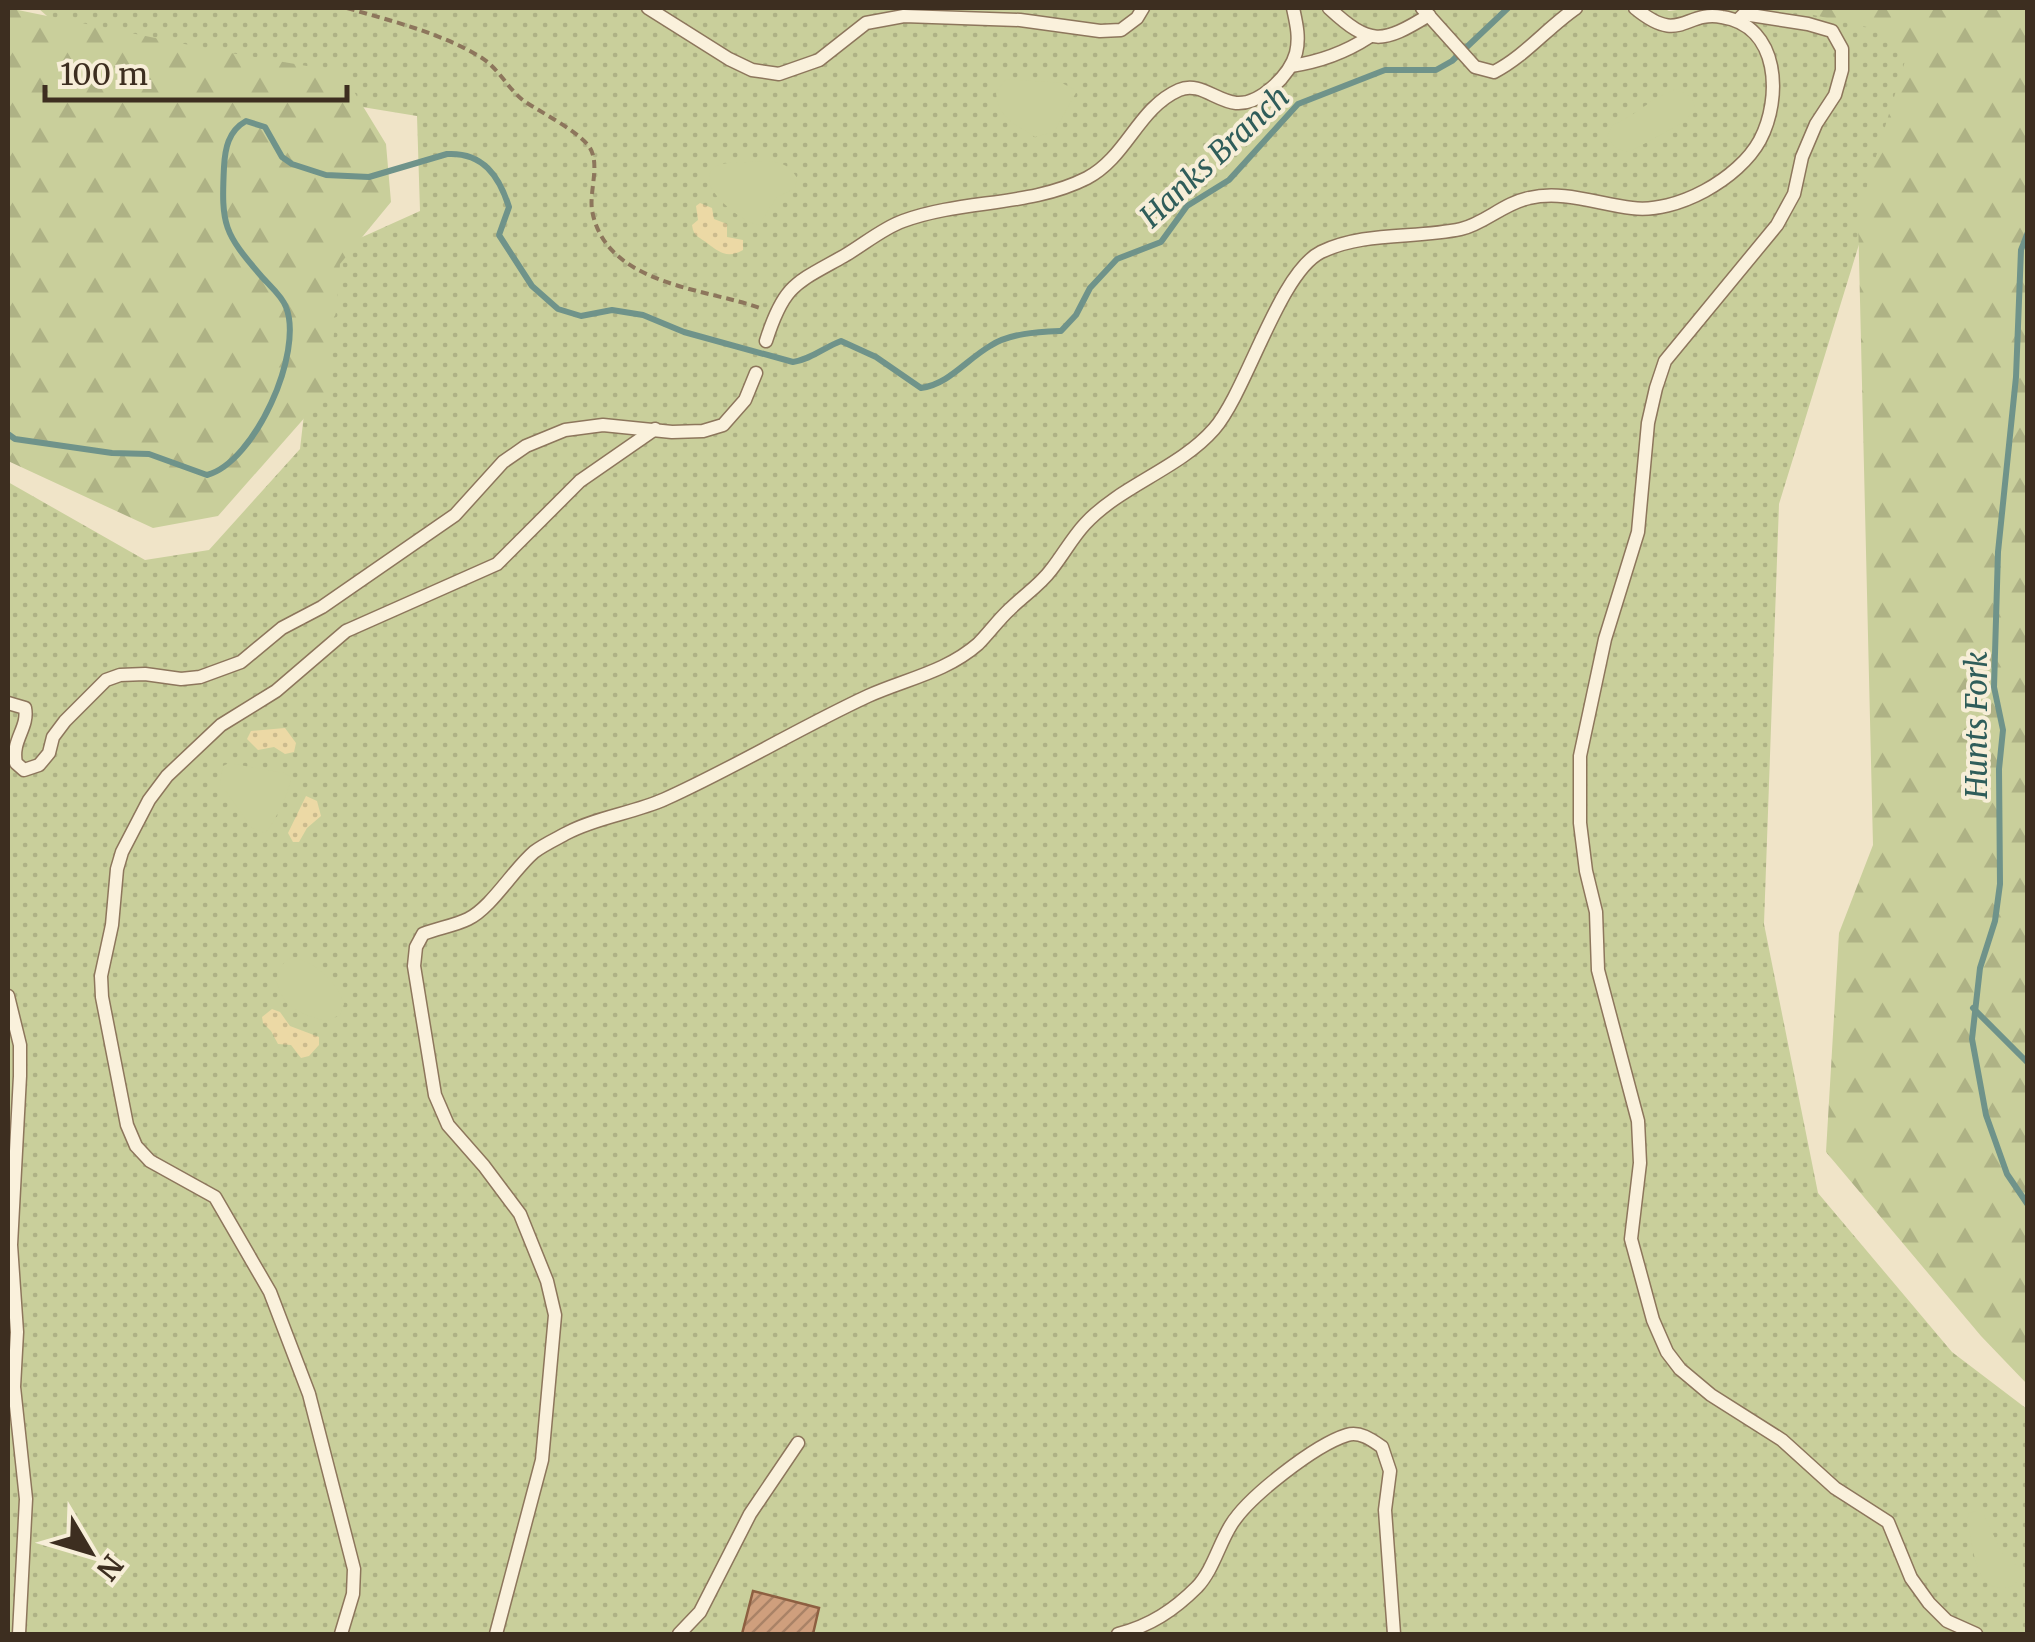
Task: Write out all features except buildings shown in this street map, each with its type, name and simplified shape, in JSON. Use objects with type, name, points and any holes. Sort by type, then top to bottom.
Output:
[{"type":"lane","points":[[648,8],[729,59],[752,70],[779,74],[819,60],[866,23],[904,16],[1020,20],[1100,31],[1121,30],[1138,18],[1143,8]]},
{"type":"lane","points":[[766,341],[785,295],[802,277],[901,221],[1059,191],[1091,176],[1112,160],[1161,99],[1185,87],[1206,90],[1240,104],[1265,94],[1291,66],[1296,51],[1298,32],[1293,8]]},
{"type":"lane","points":[[1329,8],[1369,38]]},
{"type":"lane","points":[[1291,66],[1309,64],[1369,38],[1407,29],[1426,11],[1475,67],[1494,72],[1513,62],[1555,22],[1576,8]]},
{"type":"lane","points":[[496,1634],[542,1460],[556,1314],[520,1214],[448,1125],[435,1095],[414,966],[416,946],[423,934],[470,918],[536,850],[572,830],[665,799],[828,715],[957,660],[1049,574],[1086,523],[1191,449],[1214,428],[1289,288],[1318,253],[1396,234],[1468,228],[1527,198],[1596,200],[1655,209],[1689,197],[1731,174],[1758,144],[1772,109],[1774,78],[1765,46],[1738,20],[1715,15],[1674,28],[1648,19],[1635,8]]},
{"type":"lane","points":[[1738,20],[1744,14],[1762,16],[1832,31],[1842,49],[1842,70],[1835,95],[1816,124],[1802,157],[1794,194],[1776,225],[1665,361],[1648,423],[1638,532],[1606,639],[1580,756],[1580,823],[1596,912],[1598,970],[1638,1122],[1640,1162],[1631,1239],[1653,1320],[1680,1370],[1711,1395],[1782,1440],[1834,1488],[1888,1522],[1911,1578],[1928,1603],[1947,1622],[1976,1634]]},
{"type":"lane","points":[[8,703],[24,708],[26,718],[13,748],[16,763],[24,770],[39,765],[65,720],[106,680],[145,674],[181,679],[200,677],[240,662],[282,628],[322,608],[455,515],[502,462],[526,446],[565,430],[603,425],[703,431],[723,426],[745,400],[756,373]]},
{"type":"lane","points":[[341,1634],[353,1594],[354,1569],[313,1408],[270,1292],[215,1197],[150,1160],[136,1146],[127,1124],[101,976],[112,926],[117,870],[149,800],[166,776],[221,725],[276,691],[346,632],[496,564],[580,481],[655,429]]},
{"type":"lane","points":[[8,996],[20,1045],[10,1245],[17,1332],[14,1387],[26,1499],[19,1634]]},
{"type":"lane","points":[[1118,1634],[1137,1630],[1165,1616],[1200,1584],[1231,1524],[1254,1496],[1349,1434],[1364,1436],[1382,1447],[1390,1471],[1385,1510],[1394,1634]]},
{"type":"lane","points":[[679,1634],[700,1612],[750,1514],[798,1443]]},
{"type":"path","points":[[347,8],[413,28],[481,57],[518,97],[588,144],[595,160],[592,213],[602,235],[624,260],[657,280],[758,307],[775,317]]},
{"type":"green space","points":[[1754,7],[1897,23],[1918,53],[1779,504],[1764,924],[1818,1193],[1952,1352],[2027,1409],[2027,1634],[8,1634],[8,482],[145,560],[209,550],[300,449],[317,301],[329,252],[420,211],[417,116],[101,64],[38,8],[1669,11]]},
{"type":"green space","points":[[8,8],[342,72],[386,144],[391,202],[340,264],[329,390],[218,516],[153,528],[8,461]]},
{"type":"green space","points":[[1783,8],[2027,8],[2027,1384],[1981,1336],[1826,1152],[1839,933],[1873,845],[1858,216],[1905,61],[1880,30]]},
{"type":"green space","points":[[1006,79],[1062,83],[1077,91],[1054,132],[1035,137],[1000,108],[996,92]]},
{"type":"green space","points":[[1677,89],[1692,98],[1695,106],[1686,121],[1631,151],[1619,150],[1611,143],[1607,136],[1613,125]]},
{"type":"green space","points":[[722,164],[782,164],[797,178],[795,188],[776,198],[759,225],[728,208],[709,179],[712,170]]},
{"type":"green space","points":[[229,763],[291,777],[281,806],[265,833],[252,828],[220,783],[223,766]]},
{"type":"green space","points":[[294,957],[331,981],[344,1004],[340,1015],[326,1021],[316,1018],[297,1010],[284,998],[277,978],[282,965]]},
{"type":"green space","points":[[1969,1513],[1984,1515],[2002,1553],[2022,1571],[2012,1586],[1994,1587],[1980,1573],[1967,1521]]},
{"type":"sand","points":[[700,203],[712,208],[714,219],[727,224],[727,237],[743,240],[743,250],[724,253],[695,234],[692,225],[698,220],[696,206]]},
{"type":"sand","points":[[285,728],[296,743],[294,752],[285,754],[274,747],[258,750],[247,739],[251,731]]},
{"type":"sand","points":[[306,796],[317,801],[321,816],[299,842],[293,842],[288,833]]},
{"type":"sand","points":[[272,1009],[280,1012],[290,1026],[319,1037],[319,1045],[309,1056],[301,1058],[291,1045],[278,1044],[263,1023],[262,1017]]},
{"type":"waterway","name":"Hanks Branch","points":[[8,434],[15,439],[112,453],[149,454],[207,475],[225,466],[242,450],[258,428],[282,377],[290,327],[284,303],[240,250],[225,216],[224,160],[231,135],[246,121],[265,127],[282,157],[292,164],[326,175],[369,177],[447,154],[460,154],[480,162],[500,185],[509,207],[499,235],[532,286],[558,309],[581,316],[612,310],[643,315],[684,332],[793,362],[841,341],[876,357],[921,388],[949,377],[1006,338],[1061,331],[1076,315],[1090,288],[1117,259],[1161,242],[1187,206],[1229,180],[1298,104],[1385,70],[1436,70],[1452,61],[1508,8]]},
{"type":"waterway","name":"Hunts Fork","points":[[2028,232],[2021,250],[2016,377],[1998,552],[1994,687],[2003,730],[1999,769],[2000,884],[1995,921],[1980,968],[1972,1039],[1986,1115],[2007,1174],[2028,1205]]},
{"type":"waterway","points":[[1973,1008],[2028,1063]]}]
